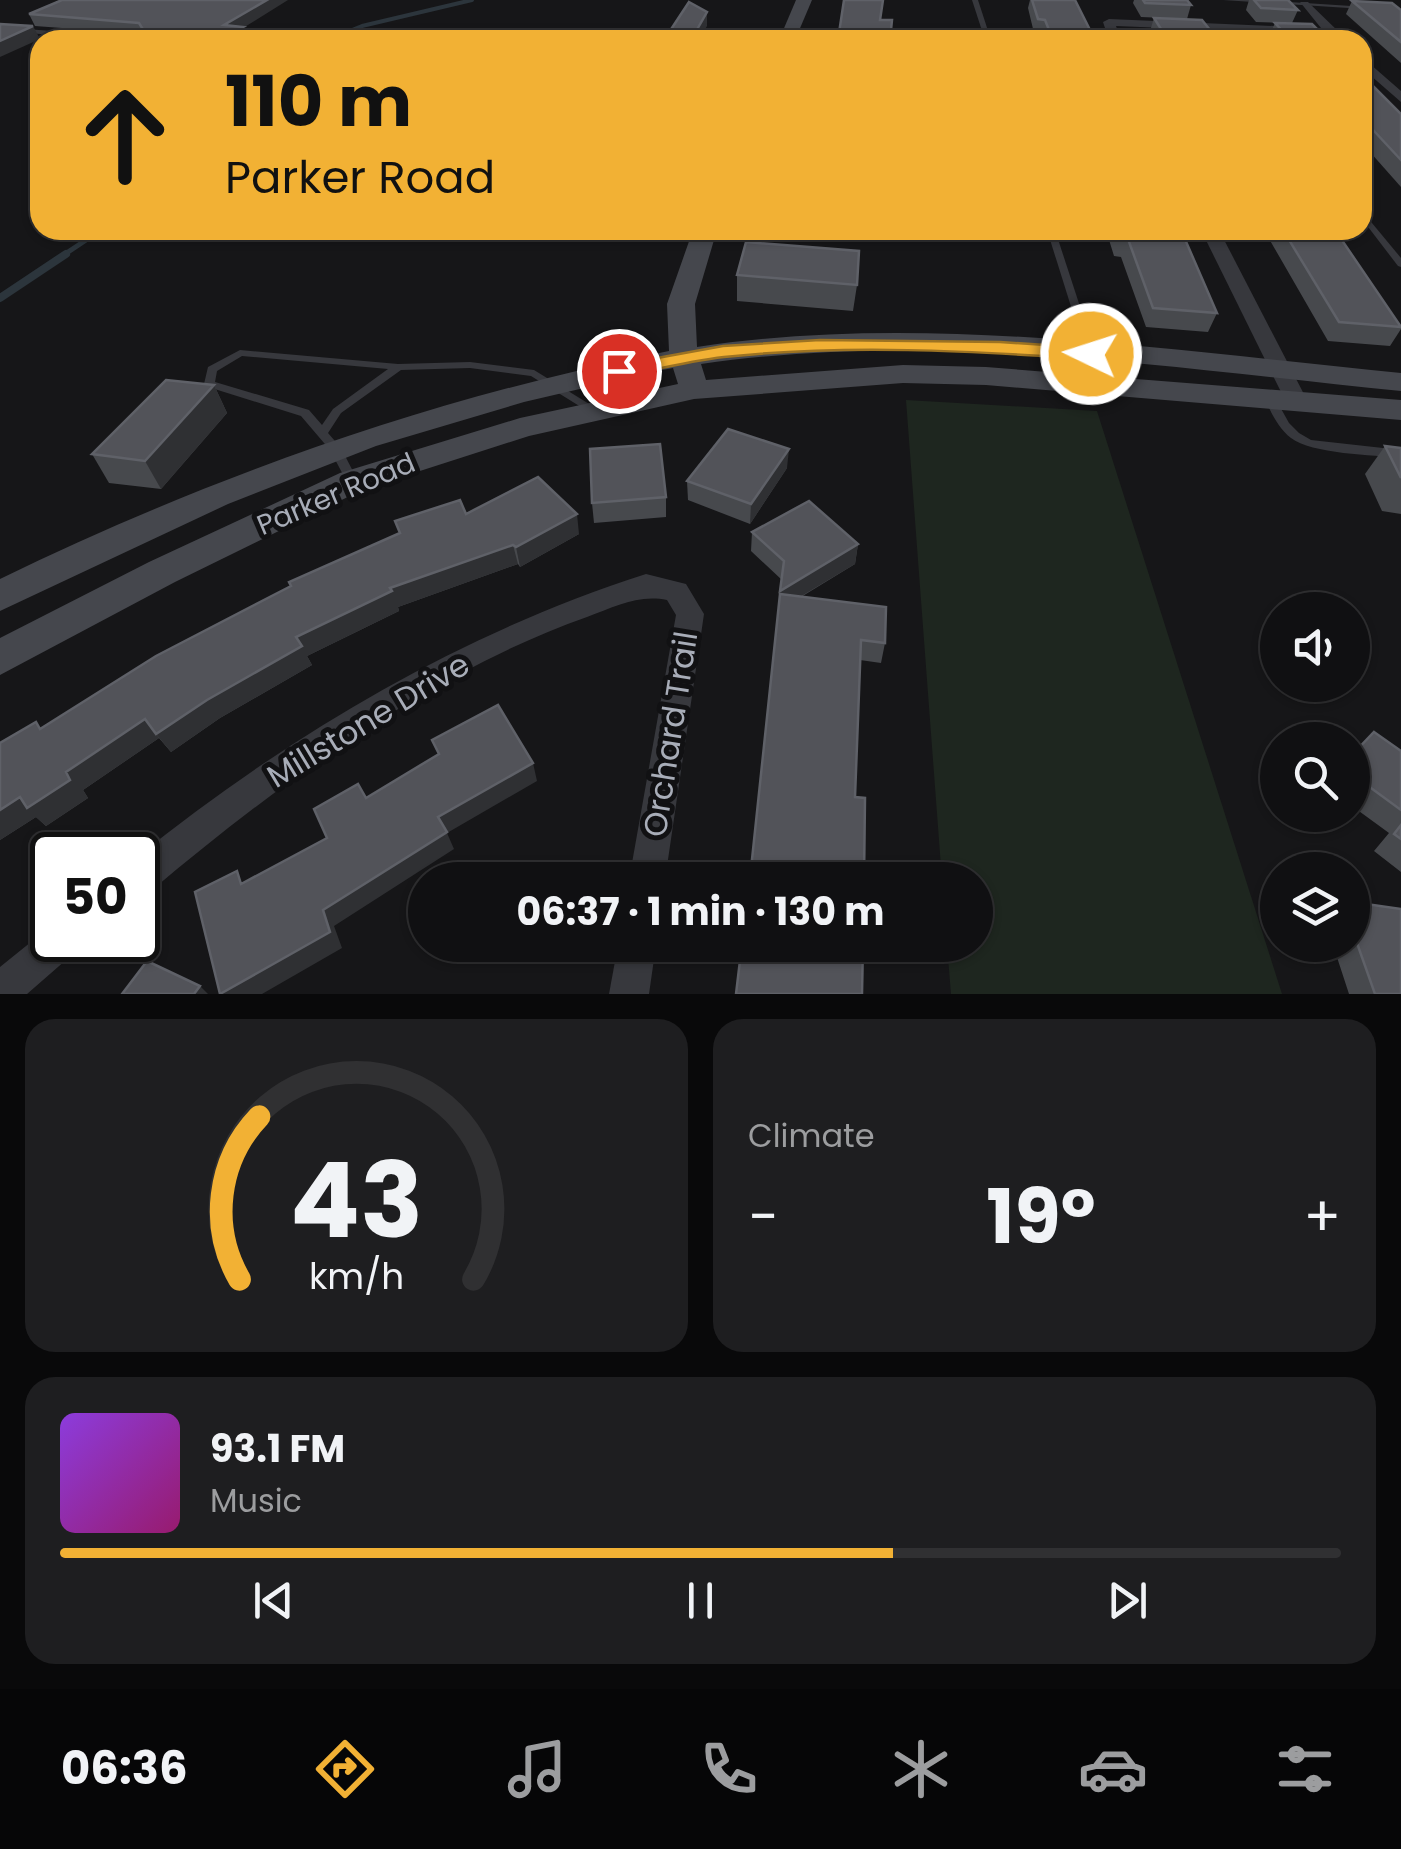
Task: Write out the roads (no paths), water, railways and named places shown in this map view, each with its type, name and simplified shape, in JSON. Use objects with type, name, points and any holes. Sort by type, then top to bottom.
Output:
[{"type":"main road","points":[[791,30],[804,0]]},
{"type":"main road","points":[[701,240],[681,291],[677,321],[688,374],[903,374],[1096,368],[1282,389],[1401,410]]},
{"type":"main road","name":"Parker Road","points":[[0,596],[328,440],[554,384],[688,374]]},
{"type":"main road","name":"Parker Road","points":[[0,658],[162,572],[352,481],[470,443],[593,410],[688,374]]},
{"type":"main road","points":[[1282,389],[1401,382]]},
{"type":"street","points":[[1304,4],[1330,30]]},
{"type":"street","points":[[1112,30],[1109,22],[1266,30]]},
{"type":"street","points":[[1372,70],[1401,98]]},
{"type":"street","points":[[1215,240],[1282,389]]},
{"type":"street","name":"Millstone Drive","points":[[160,860],[225,807],[399,693],[544,620],[646,585],[676,592]]},
{"type":"street","name":"Orchard Trail","points":[[650,862],[690,614],[676,592]]},
{"type":"street","points":[[0,992],[35,962]]},
{"type":"street","points":[[629,994],[634,962]]},
{"type":"lane","points":[[975,0],[985,30]]},
{"type":"lane","points":[[1226,0],[1373,8]]},
{"type":"lane","points":[[1219,26],[1222,30]]},
{"type":"lane","points":[[0,30],[30,32]]},
{"type":"lane","points":[[1372,227],[1401,264]]},
{"type":"lane","points":[[1054,240],[1096,368]]},
{"type":"lane","points":[[352,481],[328,440],[305,413],[209,384],[212,369],[240,354],[398,368],[470,366],[534,373],[593,410]]},
{"type":"lane","points":[[328,440],[336,411],[398,368]]},
{"type":"lane","points":[[1282,389],[1280,421],[1295,438],[1309,444],[1401,454]]},
{"type":"waterway","points":[[352,30],[472,0]]},
{"type":"waterway","points":[[62,256],[86,240]]},
{"type":"waterway","points":[[0,298],[66,254]]}]
